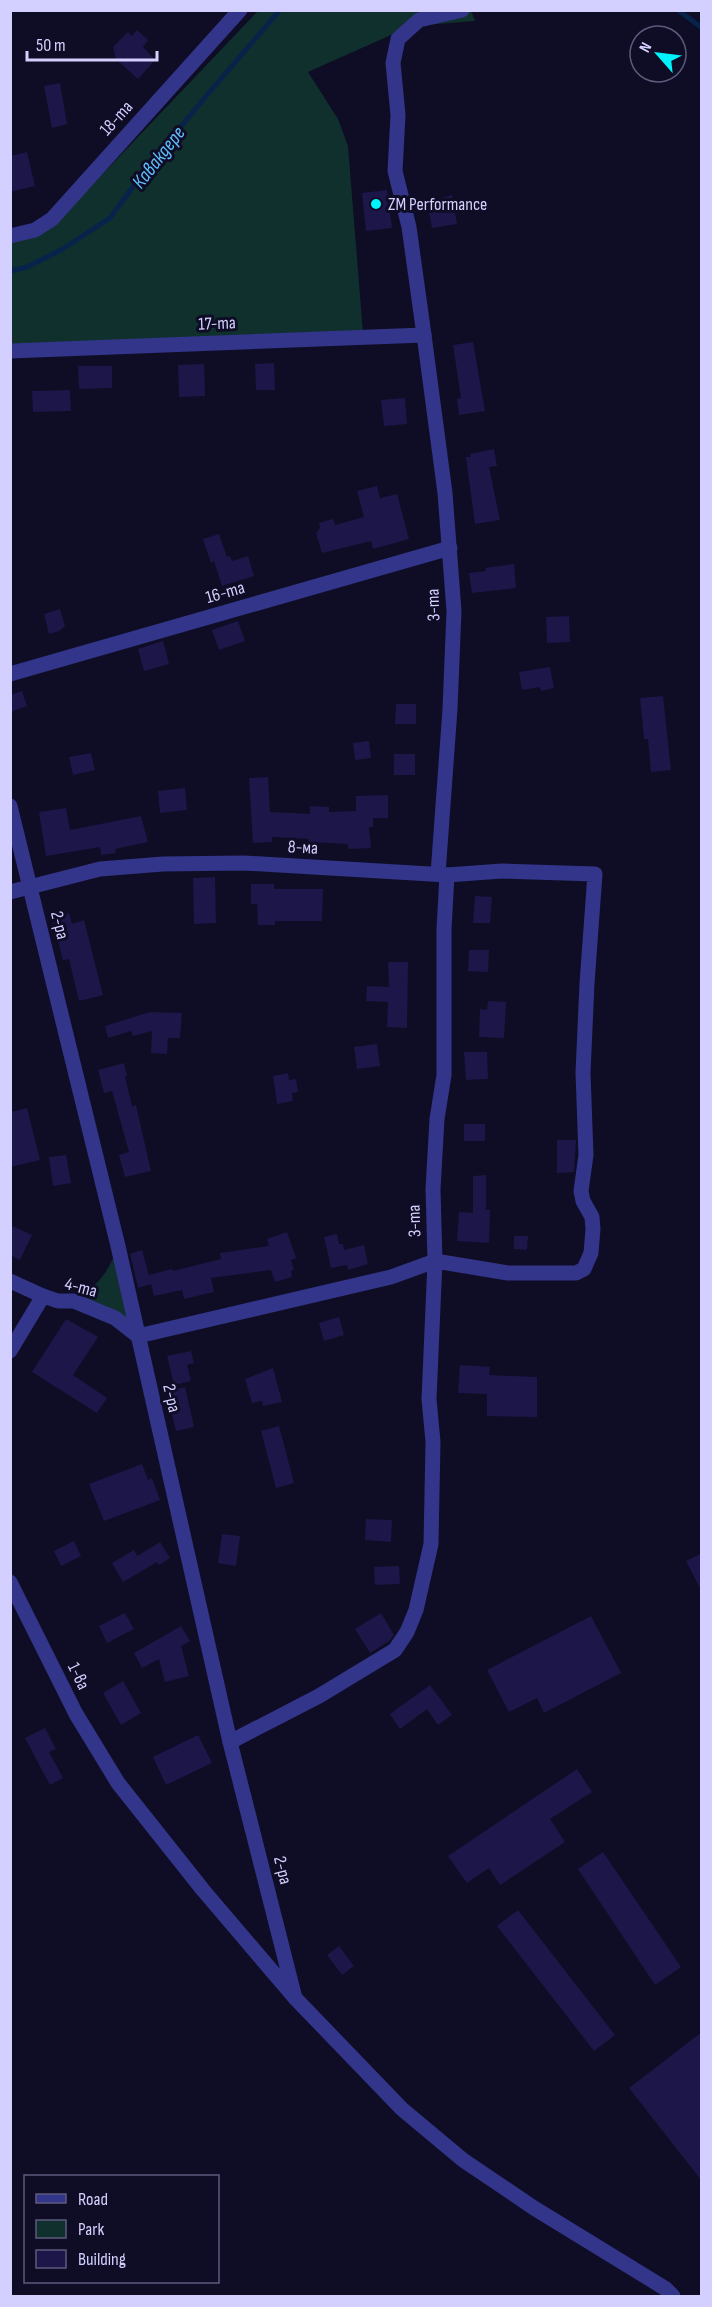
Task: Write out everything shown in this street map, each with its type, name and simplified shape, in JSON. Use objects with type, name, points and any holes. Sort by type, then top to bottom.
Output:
[{"type":"street","name":"18-та","points":[[10,236],[35,230],[52,219],[240,10]]},
{"type":"street","name":"3-та","points":[[138,1336],[391,1277],[435,1261],[433,1189],[437,1119],[444,1075],[443,874],[454,638],[445,493],[409,227],[394,171],[399,115],[393,63],[394,49],[398,39],[419,20],[462,10]]},
{"type":"street","name":"17-та","points":[[10,351],[424,335]]},
{"type":"street","name":"16-та","points":[[10,674],[450,548]]},
{"type":"street","name":"2-ра","points":[[10,806],[138,1336],[230,1742],[295,1998]]},
{"type":"street","name":"8-ма","points":[[10,892],[100,869],[163,864],[244,863],[443,874],[502,871],[595,874],[586,983],[583,1073],[586,1155],[581,1191],[583,1201],[592,1217],[591,1253],[584,1269],[576,1273],[508,1273],[435,1261]]},
{"type":"street","points":[[230,1742],[319,1696],[395,1650],[407,1632],[416,1610],[431,1544],[433,1442],[429,1399],[435,1261]]},
{"type":"street","name":"4-та","points":[[10,1281],[58,1301],[74,1301],[115,1318],[138,1336]]},
{"type":"street","points":[[10,1351],[44,1296]]},
{"type":"street","name":"1-ва","points":[[10,1582],[76,1714],[118,1783],[203,1890],[295,1998],[402,2109],[463,2160],[534,2208],[666,2289],[673,2296]]},
{"type":"green space","points":[[258,11],[471,11],[475,21],[425,25],[400,31],[308,72],[338,119],[348,146],[363,333],[11,344],[10,243],[56,223]]},
{"type":"green space","points":[[118,1246],[138,1336],[74,1301],[90,1290],[101,1278]]},
{"type":"building","points":[[137,30],[148,40],[143,47],[155,60],[138,79],[116,59],[113,47],[128,32],[132,36]]},
{"type":"building","points":[[60,83],[67,124],[52,128],[44,86]]},
{"type":"building","points":[[27,152],[35,186],[10,192],[10,156]]},
{"type":"building","name":"ZM Performance","points":[[387,190],[392,228],[366,231],[362,193]]},
{"type":"building","points":[[452,195],[457,224],[432,228],[427,202]]},
{"type":"building","points":[[473,342],[485,411],[459,415],[457,399],[461,398],[453,345]]},
{"type":"building","points":[[274,363],[275,390],[256,390],[255,364]]},
{"type":"building","points":[[204,364],[205,396],[179,397],[178,365]]},
{"type":"building","points":[[78,366],[112,366],[112,388],[79,389]]},
{"type":"building","points":[[70,390],[71,411],[33,412],[32,391]]},
{"type":"building","points":[[405,398],[407,424],[384,426],[381,400]]},
{"type":"building","points":[[494,449],[497,466],[489,467],[500,520],[475,524],[466,457]]},
{"type":"building","points":[[377,486],[380,498],[397,494],[409,539],[373,549],[371,541],[322,553],[316,533],[320,528],[319,523],[333,519],[335,525],[364,517],[357,491]]},
{"type":"building","points":[[219,534],[227,557],[230,556],[232,561],[248,556],[254,576],[222,586],[214,561],[211,563],[203,539]]},
{"type":"building","points":[[514,564],[516,588],[472,593],[469,573]]},
{"type":"building","points":[[60,609],[65,626],[49,634],[44,614]]},
{"type":"building","points":[[569,616],[570,642],[547,643],[546,617]]},
{"type":"building","points":[[238,621],[245,641],[219,650],[212,630]]},
{"type":"building","points":[[163,641],[169,664],[144,671],[138,649]]},
{"type":"building","points":[[550,667],[554,688],[541,691],[540,687],[522,690],[519,672]]},
{"type":"building","points":[[22,691],[27,706],[10,712],[10,695]]},
{"type":"building","points":[[663,696],[671,770],[651,772],[648,739],[644,739],[640,698]]},
{"type":"building","points":[[396,704],[416,704],[416,724],[395,724]]},
{"type":"building","points":[[369,741],[371,758],[355,760],[353,743]]},
{"type":"building","points":[[91,753],[95,770],[73,775],[69,757]]},
{"type":"building","points":[[394,754],[415,754],[415,775],[394,775]]},
{"type":"building","points":[[268,777],[270,812],[310,814],[310,806],[329,807],[329,812],[356,811],[356,796],[388,795],[388,818],[373,818],[373,827],[369,827],[371,848],[348,849],[348,844],[272,837],[272,842],[253,843],[249,778]]},
{"type":"building","points":[[185,788],[187,810],[160,813],[158,791]]},
{"type":"building","points":[[66,808],[70,830],[141,816],[148,842],[115,849],[116,853],[101,855],[100,847],[46,856],[39,812]]},
{"type":"building","points":[[215,877],[216,923],[194,924],[193,878]]},
{"type":"building","points":[[251,884],[274,884],[274,889],[323,889],[322,921],[275,921],[275,925],[258,925],[257,904],[251,904]]},
{"type":"building","points":[[475,896],[492,897],[490,923],[473,923]]},
{"type":"building","points":[[69,913],[72,924],[84,920],[103,995],[79,1001],[69,959],[63,960],[52,918]]},
{"type":"building","points":[[469,950],[489,950],[488,972],[468,971]]},
{"type":"building","points":[[388,962],[408,962],[407,1028],[387,1027],[388,1002],[366,1001],[367,986],[389,987]]},
{"type":"building","points":[[488,1001],[506,1002],[504,1038],[479,1037],[480,1009],[487,1010]]},
{"type":"building","points":[[150,1012],[182,1013],[180,1038],[168,1038],[167,1054],[151,1053],[152,1031],[133,1036],[131,1031],[108,1038],[105,1026]]},
{"type":"building","points":[[377,1044],[380,1066],[357,1069],[354,1047]]},
{"type":"building","points":[[464,1052],[487,1052],[488,1079],[466,1080]]},
{"type":"building","points":[[124,1063],[132,1106],[136,1105],[151,1171],[125,1177],[119,1155],[129,1152],[112,1091],[104,1093],[98,1070]]},
{"type":"building","points":[[288,1073],[289,1080],[296,1079],[298,1092],[292,1093],[293,1101],[277,1104],[273,1076]]},
{"type":"building","points":[[27,1108],[40,1160],[10,1167],[10,1112]]},
{"type":"building","points":[[464,1124],[485,1124],[485,1141],[464,1141]]},
{"type":"building","points":[[557,1140],[576,1140],[574,1172],[557,1173]]},
{"type":"building","points":[[66,1155],[71,1183],[53,1186],[49,1157]]},
{"type":"building","points":[[486,1175],[486,1210],[490,1210],[489,1243],[457,1241],[459,1212],[473,1213],[473,1176]]},
{"type":"building","points":[[10,1225],[32,1235],[20,1260],[10,1255]]},
{"type":"building","points":[[287,1232],[296,1258],[291,1260],[294,1270],[291,1271],[292,1277],[275,1282],[271,1270],[211,1278],[214,1292],[184,1299],[182,1290],[154,1296],[151,1284],[138,1288],[130,1254],[142,1250],[150,1279],[149,1275],[221,1259],[220,1253],[269,1246],[267,1239]]},
{"type":"building","points":[[337,1234],[339,1244],[343,1244],[344,1250],[364,1245],[368,1264],[348,1270],[347,1265],[331,1268],[324,1237]]},
{"type":"building","points":[[514,1236],[528,1236],[527,1250],[514,1249]]},
{"type":"building","points":[[339,1317],[344,1335],[324,1341],[319,1323]]},
{"type":"building","points":[[66,1319],[98,1337],[73,1375],[107,1398],[97,1413],[32,1372]]},
{"type":"building","points":[[191,1351],[194,1363],[187,1365],[191,1381],[174,1385],[167,1356]]},
{"type":"building","points":[[460,1365],[490,1367],[489,1375],[537,1377],[537,1417],[487,1416],[487,1394],[458,1393]]},
{"type":"building","points":[[273,1368],[282,1402],[263,1406],[262,1401],[252,1403],[245,1379]]},
{"type":"building","points":[[185,1387],[194,1427],[176,1431],[166,1391]]},
{"type":"building","points":[[279,1426],[294,1483],[276,1488],[261,1431]]},
{"type":"building","points":[[142,1464],[148,1480],[152,1478],[160,1500],[104,1521],[89,1484]]},
{"type":"building","points":[[366,1519],[392,1520],[391,1542],[365,1540]]},
{"type":"building","points":[[222,1534],[240,1536],[236,1566],[218,1563]]},
{"type":"building","points":[[74,1541],[81,1556],[61,1566],[54,1551]]},
{"type":"building","points":[[160,1542],[170,1558],[159,1565],[157,1562],[123,1582],[112,1563],[134,1550],[137,1556]]},
{"type":"building","points":[[702,1553],[702,1592],[686,1561]]},
{"type":"building","points":[[399,1566],[400,1584],[375,1585],[374,1567]]},
{"type":"building","points":[[125,1613],[134,1629],[107,1643],[99,1626]]},
{"type":"building","points":[[381,1613],[394,1635],[370,1653],[355,1629]]},
{"type":"building","points":[[591,1616],[621,1673],[544,1713],[537,1698],[509,1712],[487,1670]]},
{"type":"building","points":[[181,1626],[190,1641],[181,1646],[189,1676],[165,1682],[159,1659],[142,1668],[134,1653]]},
{"type":"building","points":[[123,1681],[141,1713],[121,1725],[103,1693]]},
{"type":"building","points":[[430,1685],[452,1715],[438,1725],[427,1709],[400,1729],[390,1714]]},
{"type":"building","points":[[45,1728],[56,1749],[49,1752],[63,1778],[50,1785],[25,1738]]},
{"type":"building","points":[[198,1735],[212,1763],[166,1785],[153,1757]]},
{"type":"building","points":[[577,1769],[592,1792],[550,1819],[565,1842],[500,1885],[489,1868],[467,1883],[448,1856]]},
{"type":"building","points":[[603,1852],[681,1967],[655,1985],[578,1869]]},
{"type":"building","points":[[518,1910],[615,2035],[594,2051],[497,1926]]},
{"type":"building","points":[[339,1946],[354,1966],[342,1975],[327,1955]]},
{"type":"building","points":[[702,2032],[702,2181],[629,2088]]},
{"type":"waterway","name":"Кавакдере","points":[[10,271],[27,267],[61,250],[110,218],[146,169],[280,10]]},
{"type":"waterway","name":"Кавакдере","points":[[678,10],[702,28]]},
{"type":"place","name":"ZM Performance","points":[[376,204]]}]
